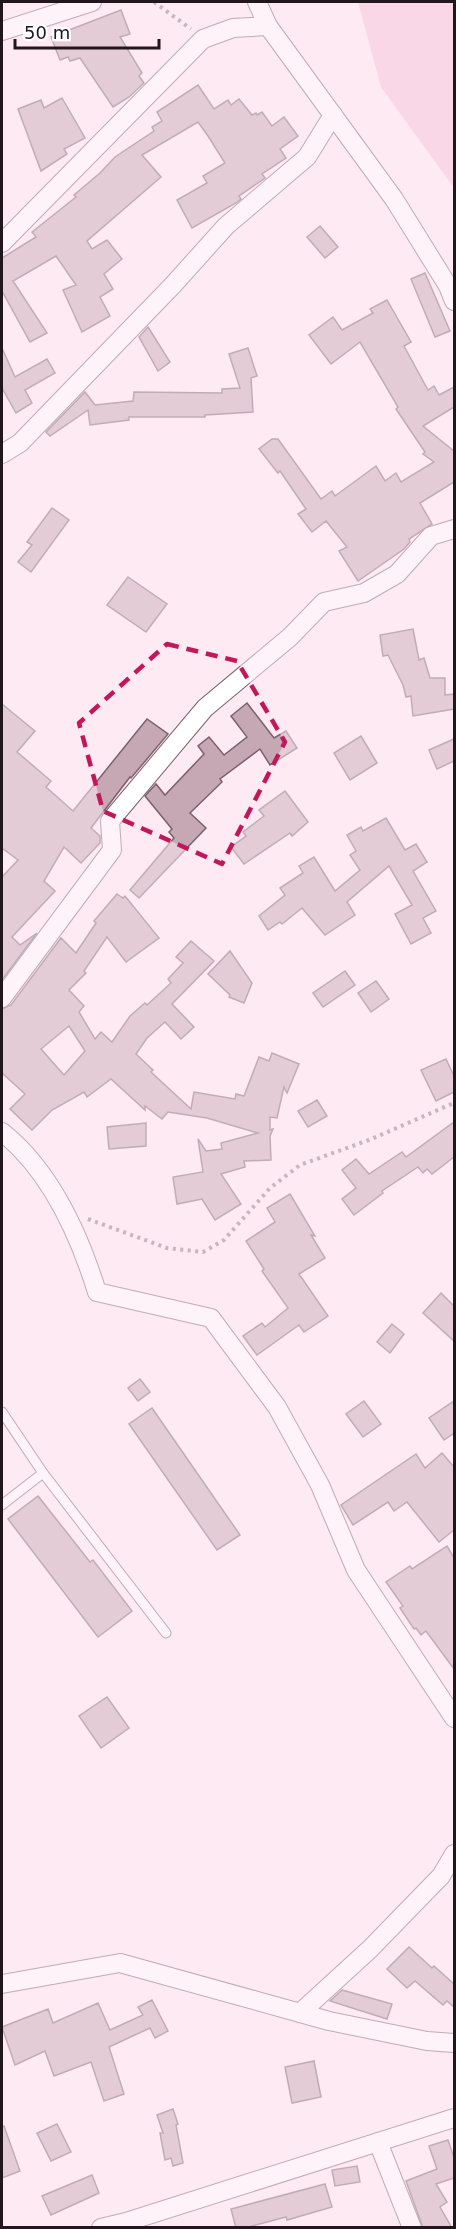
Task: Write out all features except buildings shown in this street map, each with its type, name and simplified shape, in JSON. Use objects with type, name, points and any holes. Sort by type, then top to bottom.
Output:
[{"type":"street","points":[[2,31],[92,2]]},
{"type":"street","points":[[257,2],[268,26],[394,199],[448,286],[454,301]]},
{"type":"street","points":[[2,243],[203,39],[233,28],[268,26]]},
{"type":"street","points":[[2,454],[20,443],[173,285],[226,226],[307,156],[333,115]]},
{"type":"street","points":[[2,998],[112,849],[110,821],[205,708],[290,637],[324,602],[364,594],[397,574],[430,536],[454,529]]},
{"type":"street","points":[[2,1132],[17,1144],[49,1185],[64,1210],[91,1272],[97,1292],[211,1318],[277,1407],[320,1485],[356,1570],[454,1718]]},
{"type":"street","points":[[300,2013],[370,1949],[425,1893],[441,1876],[454,1854]]},
{"type":"street","points":[[2,1984],[120,1963],[300,2013],[427,2042],[454,2043]]},
{"type":"street","points":[[101,2228],[454,2118]]},
{"type":"street","points":[[378,2142],[412,2228]]},
{"type":"lane","points":[[2,1412],[43,1473],[166,1633]]},
{"type":"lane","points":[[2,1505],[43,1473]]},
{"type":"path","points":[[154,2],[203,39]]},
{"type":"path","points":[[64,1210],[167,1248],[203,1252],[224,1240],[270,1188],[300,1165],[369,1140],[454,1103]]},
{"type":"highlighted area","points":[[167,644],[237,661],[285,742],[222,864],[103,811],[79,723]]},
{"type":"shaded area","points":[[358,2],[454,2],[454,185],[381,87]]}]
